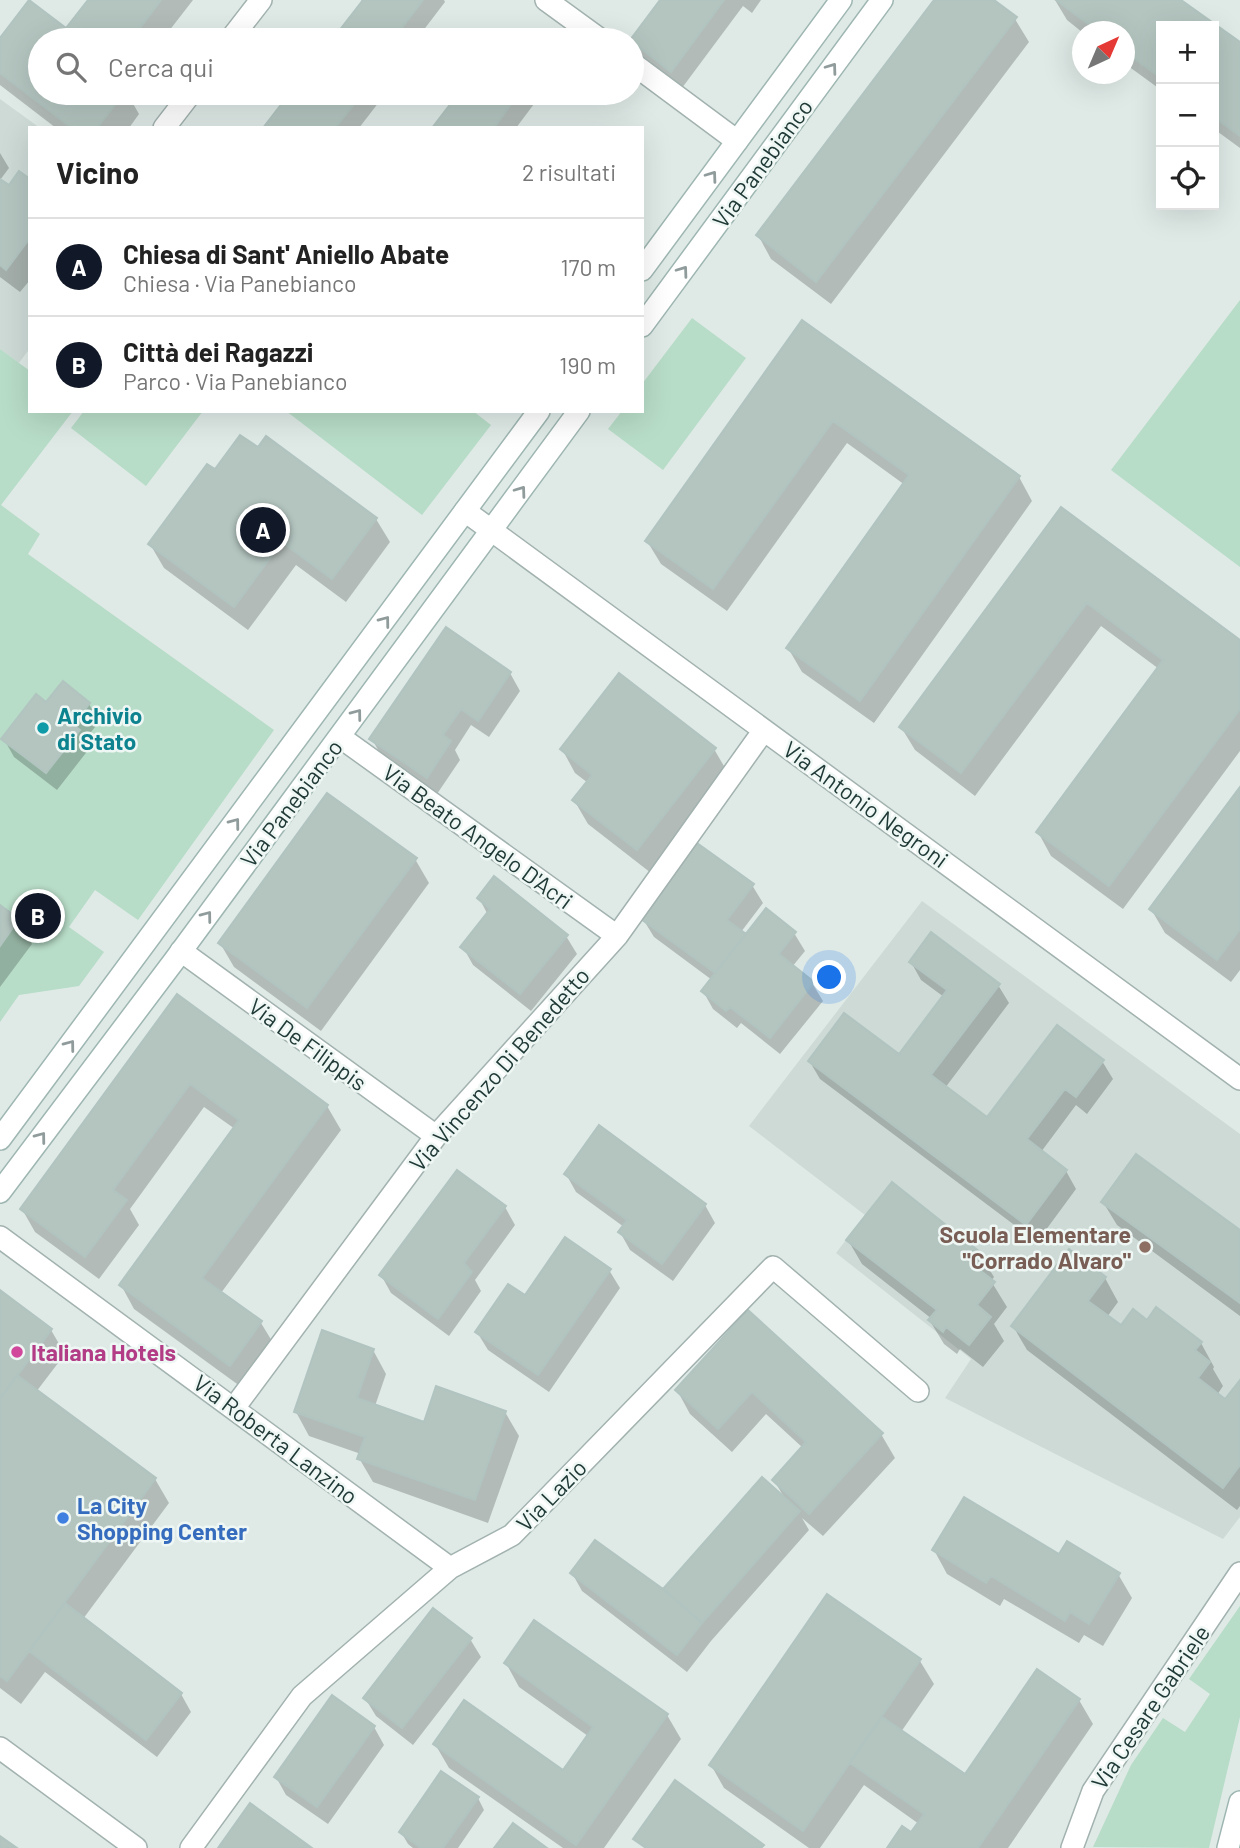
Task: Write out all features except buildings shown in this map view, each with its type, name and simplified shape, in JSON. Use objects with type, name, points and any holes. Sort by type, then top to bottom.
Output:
[{"type":"street","points":[[239,28],[261,0]]},
{"type":"street","name":"Via Panebianco","points":[[644,267],[841,0]]},
{"type":"street","name":"Via Panebianco","points":[[644,323],[882,0]]},
{"type":"street","points":[[557,3],[587,28]]},
{"type":"street","points":[[644,72],[737,141]]},
{"type":"street","points":[[166,126],[182,105]]},
{"type":"street","name":"Via Panebianco","points":[[0,1139],[538,413]]},
{"type":"street","name":"Via Panebianco","points":[[0,1192],[340,737],[578,413]]},
{"type":"street","name":"Via Antonio Negroni","points":[[465,511],[1240,1079]]},
{"type":"street","name":"Via Vincenzo Di Benedetto","points":[[234,1408],[436,1136],[617,936],[764,730]]},
{"type":"street","name":"Via Beato Angelo D'Acri","points":[[340,737],[617,936]]},
{"type":"street","name":"Via De Filippis","points":[[181,951],[436,1136]]},
{"type":"street","name":"Via Roberta Lanzino","points":[[0,1237],[450,1568]]},
{"type":"street","name":"Via Lazio","points":[[191,1848],[302,1696],[450,1568],[512,1535],[773,1267],[918,1391]]},
{"type":"street","name":"Via Cesare Gabriele","points":[[1072,1848],[1093,1791],[1240,1573]]},
{"type":"street","points":[[0,1748],[136,1848]]},
{"type":"street","points":[[1228,1848],[1240,1802]]},
{"type":"shaded area","points":[[0,99],[37,126],[28,126],[28,351],[19,363],[0,349]]},
{"type":"shaded area","points":[[922,901],[1240,1134],[1240,1517],[1223,1539],[945,1398],[971,1359],[836,1253],[865,1215],[749,1126]]},
{"type":"green space","points":[[1240,300],[1240,567],[1111,470]]},
{"type":"green space","points":[[692,318],[746,358],[663,470],[608,429],[620,413],[644,413],[644,381]]},
{"type":"green space","points":[[0,349],[28,370],[28,413],[71,413],[1,505],[40,534],[28,554],[274,730],[138,920],[95,890],[69,927],[104,952],[79,986],[19,995],[0,1022]]},
{"type":"green space","points":[[82,413],[201,413],[146,486],[71,428]]},
{"type":"green space","points":[[289,413],[476,413],[491,425],[422,515]]},
{"type":"green space","points":[[1240,1606],[1240,1717],[1209,1848],[1093,1847],[1131,1765],[1163,1718],[1185,1732],[1210,1694],[1189,1679]]},
{"type":"place","name":"Chiesa di Sant' Aniello Abate","points":[[263,530]]},
{"type":"place","name":"Archivio di Stato","points":[[43,728]]},
{"type":"place","name":"Città dei Ragazzi","points":[[38,916]]},
{"type":"place","name":"Scuola Elementare \"Corrado Alvaro\"","points":[[1145,1247]]},
{"type":"place","name":"Italiana Hotels","points":[[17,1352]]},
{"type":"place","name":"La City Shopping Center","points":[[63,1518]]}]
